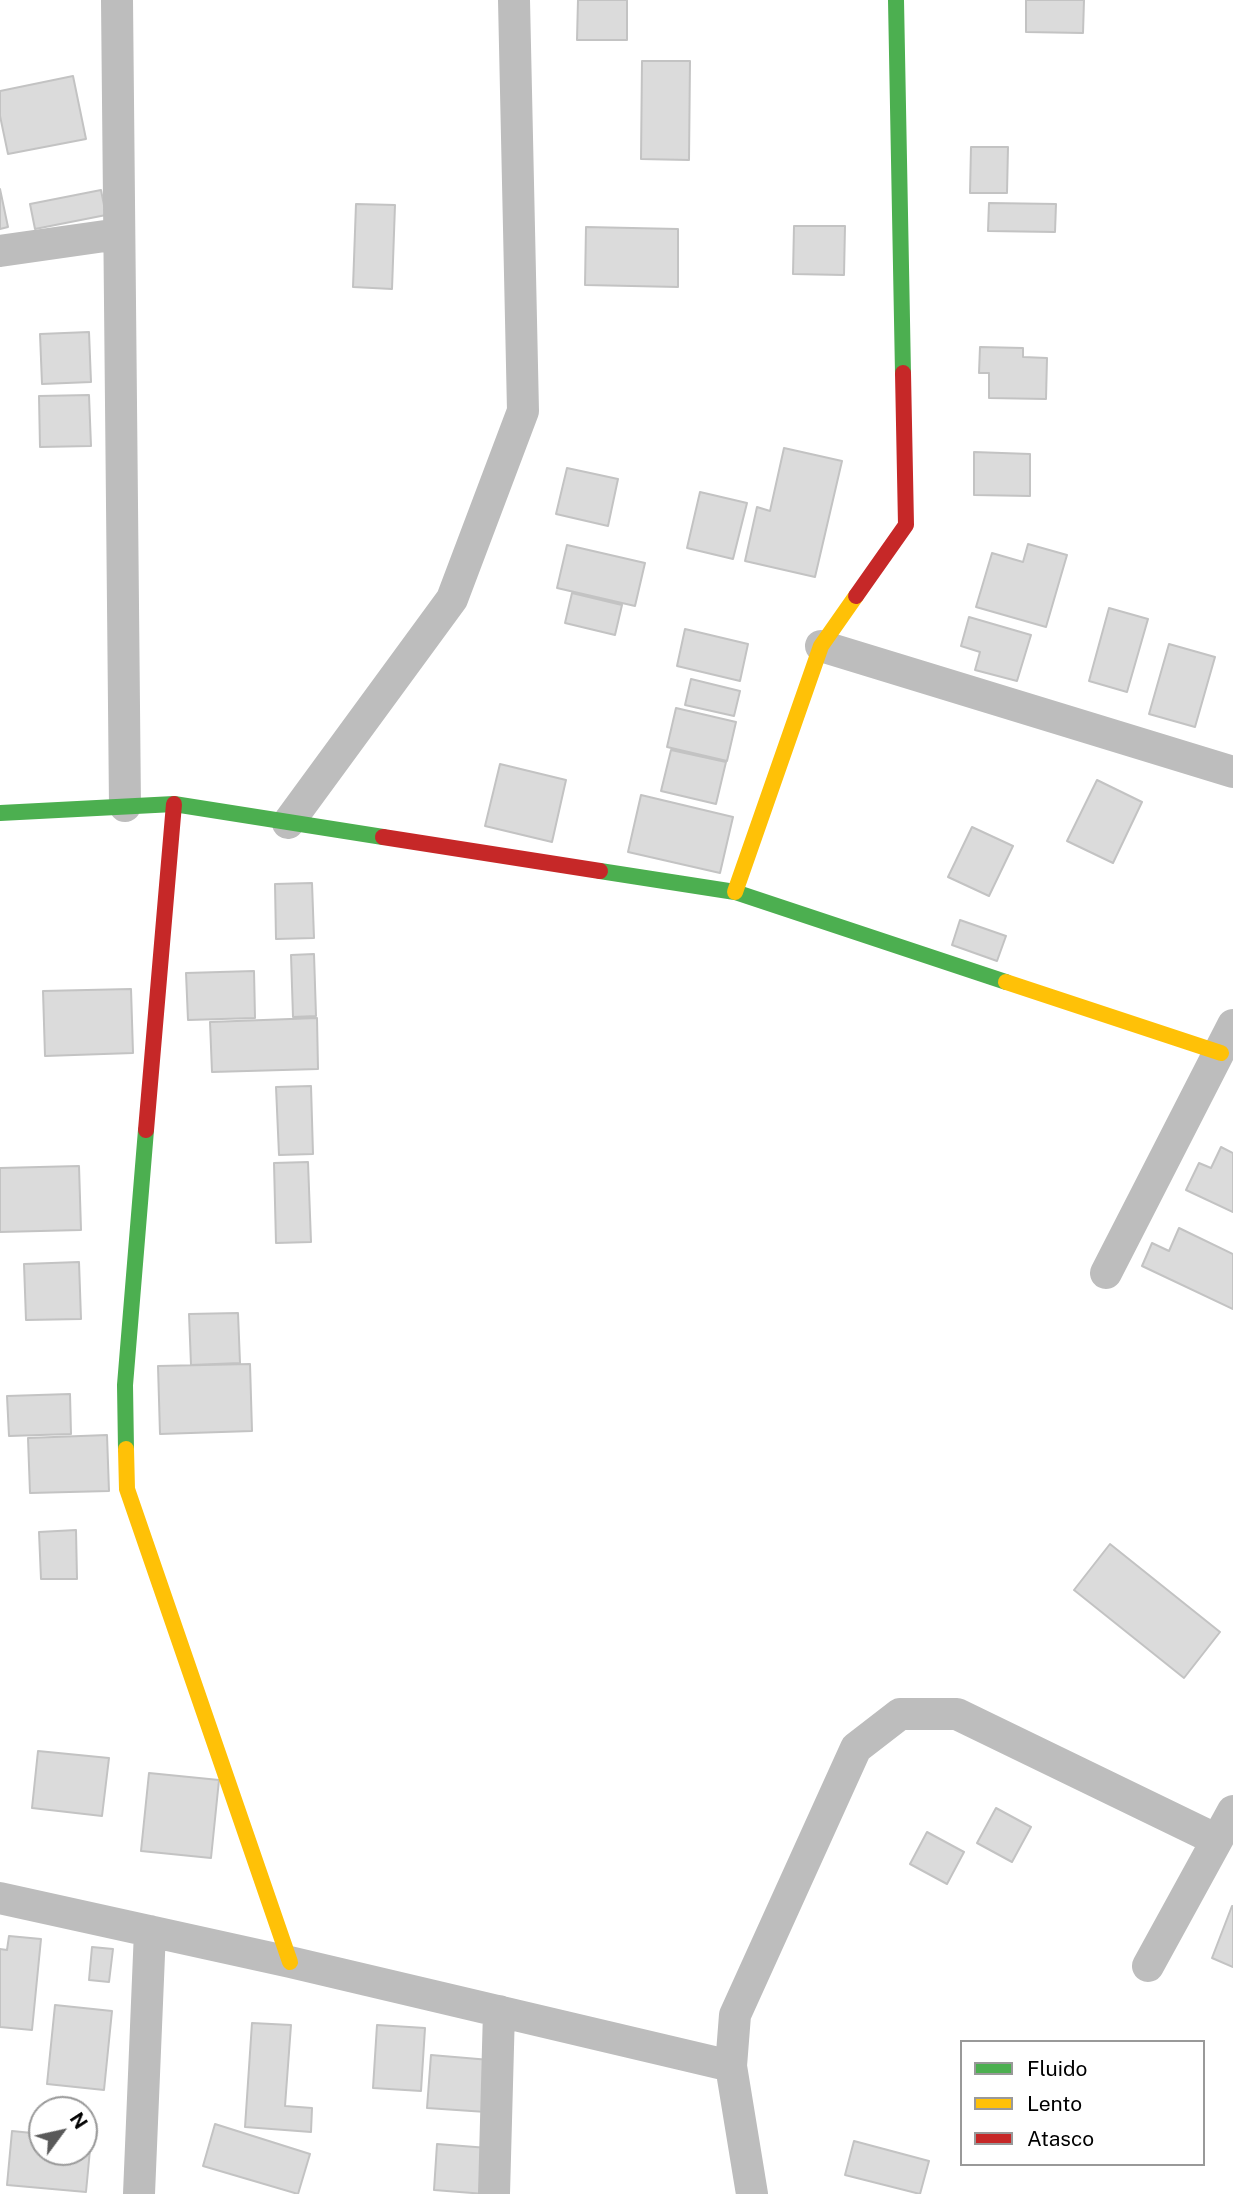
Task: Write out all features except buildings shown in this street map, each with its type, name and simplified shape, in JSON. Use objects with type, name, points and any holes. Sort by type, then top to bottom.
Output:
[{"type":"street","points":[[117,0],[125,806]]},
{"type":"street","points":[[288,823],[452,599],[523,411],[514,0]]},
{"type":"street","points":[[735,892],[821,646],[905,525],[896,0]]},
{"type":"street","points":[[0,251],[119,234]]},
{"type":"street","points":[[821,646],[1233,772]]},
{"type":"street","points":[[174,804],[125,1385],[127,1489],[289,1962]]},
{"type":"street","points":[[0,813],[174,804],[735,892],[1227,1039],[1106,1273]]},
{"type":"street","points":[[752,2194],[731,2066],[735,2015],[856,1748],[900,1714],[957,1714],[1217,1840]]},
{"type":"street","points":[[1148,1966],[1233,1811]]},
{"type":"street","points":[[0,1898],[289,1962],[731,2066]]},
{"type":"street","points":[[139,2194],[150,1931]]},
{"type":"street","points":[[494,2194],[499,2011]]},
{"type":"traffic: fast","points":[[896,0],[903,373]]},
{"type":"traffic: fast","points":[[0,813],[174,804],[383,837]]},
{"type":"traffic: fast","points":[[600,871],[735,892],[1006,982]]},
{"type":"traffic: fast","points":[[126,1449],[125,1385],[146,1130]]},
{"type":"traffic: slow","points":[[735,892],[821,646],[856,596]]},
{"type":"traffic: slow","points":[[1006,982],[1221,1053]]},
{"type":"traffic: slow","points":[[126,1449],[127,1489],[290,1962]]},
{"type":"traffic: jam","points":[[856,596],[906,525],[903,373]]},
{"type":"traffic: jam","points":[[146,1130],[174,804]]},
{"type":"traffic: jam","points":[[383,837],[600,871]]}]
